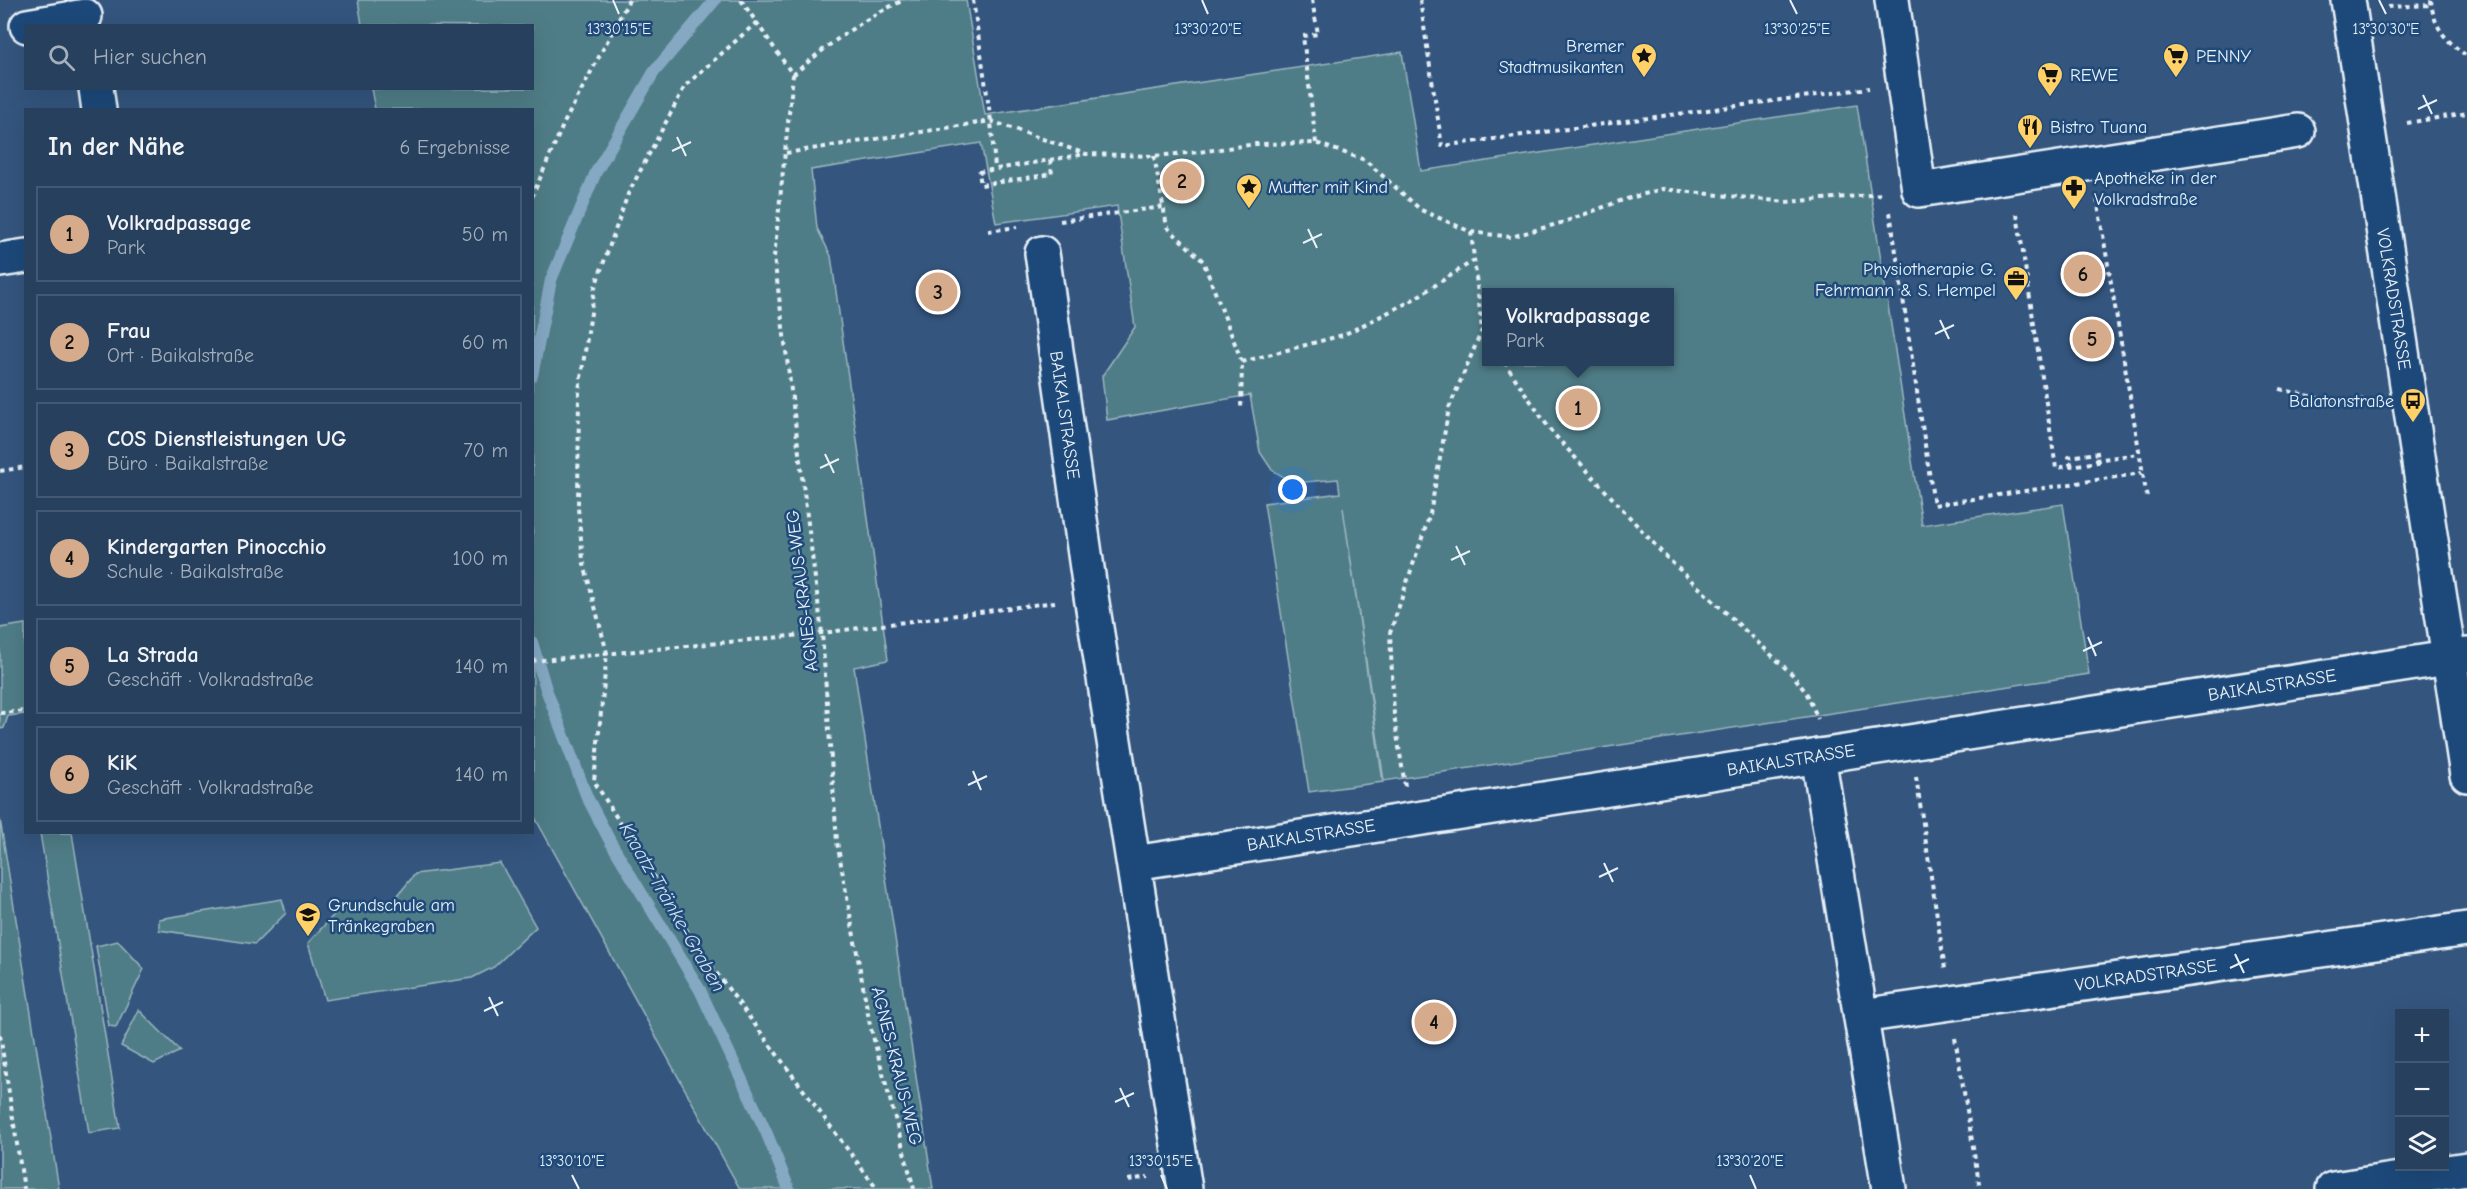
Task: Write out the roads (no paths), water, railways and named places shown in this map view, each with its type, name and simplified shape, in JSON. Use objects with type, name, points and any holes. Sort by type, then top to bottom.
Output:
[{"type":"street","points":[[1892,0],[1919,190],[2298,131]]},
{"type":"street","name":"VOLKRADSTRASSE","points":[[2348,0],[2458,656],[2467,775]]},
{"type":"street","points":[[36,24],[84,14]]},
{"type":"street","points":[[0,30],[24,26]]},
{"type":"street","points":[[96,90],[99,108]]},
{"type":"street","name":"BAIKALSTRASSE","points":[[1042,253],[1091,596],[1185,1189]]},
{"type":"street","points":[[0,260],[24,256]]},
{"type":"street","name":"BAIKALSTRASSE","points":[[1134,863],[2458,656]]},
{"type":"street","points":[[1818,756],[1889,1189]]},
{"type":"street","name":"VOLKRADSTRASSE","points":[[1861,1016],[2467,929]]},
{"type":"street","points":[[2333,1189],[2467,1169]]},
{"type":"waterway","name":"Kraatz-Tränke-Graben","points":[[534,366],[551,280],[596,172],[654,72],[715,0]]},
{"type":"waterway","name":"Kraatz-Tränke-Graben","points":[[534,649],[546,689],[587,797],[610,841],[700,990],[767,1134],[789,1189]]},
{"type":"place","name":"Bremer Stadtmusikanten","points":[[1644,79]]},
{"type":"place","name":"PENNY","points":[[2176,79]]},
{"type":"place","name":"REWE","points":[[2050,98]]},
{"type":"place","name":"Bistro Tuana","points":[[2030,150]]},
{"type":"place","name":"Frau","points":[[1182,181]]},
{"type":"place","name":"Mutter mit Kind","points":[[1249,210]]},
{"type":"place","name":"Apotheke in der Volkradstraße","points":[[2074,211]]},
{"type":"place","name":"KiK","points":[[2083,274]]},
{"type":"place","name":"COS Dienstleistungen UG","points":[[938,292]]},
{"type":"place","name":"Physiotherapie G. Fehrmann & S. Hempel","points":[[2016,302]]},
{"type":"place","name":"La Strada","points":[[2092,339]]},
{"type":"place","name":"Volkradpassage","points":[[1578,408]]},
{"type":"place","name":"Balatonstraße","points":[[2413,424]]},
{"type":"place","name":"Grundschule am Tränkegraben","points":[[308,938]]},
{"type":"place","name":"Kindergarten Pinocchio","points":[[1434,1022]]}]
